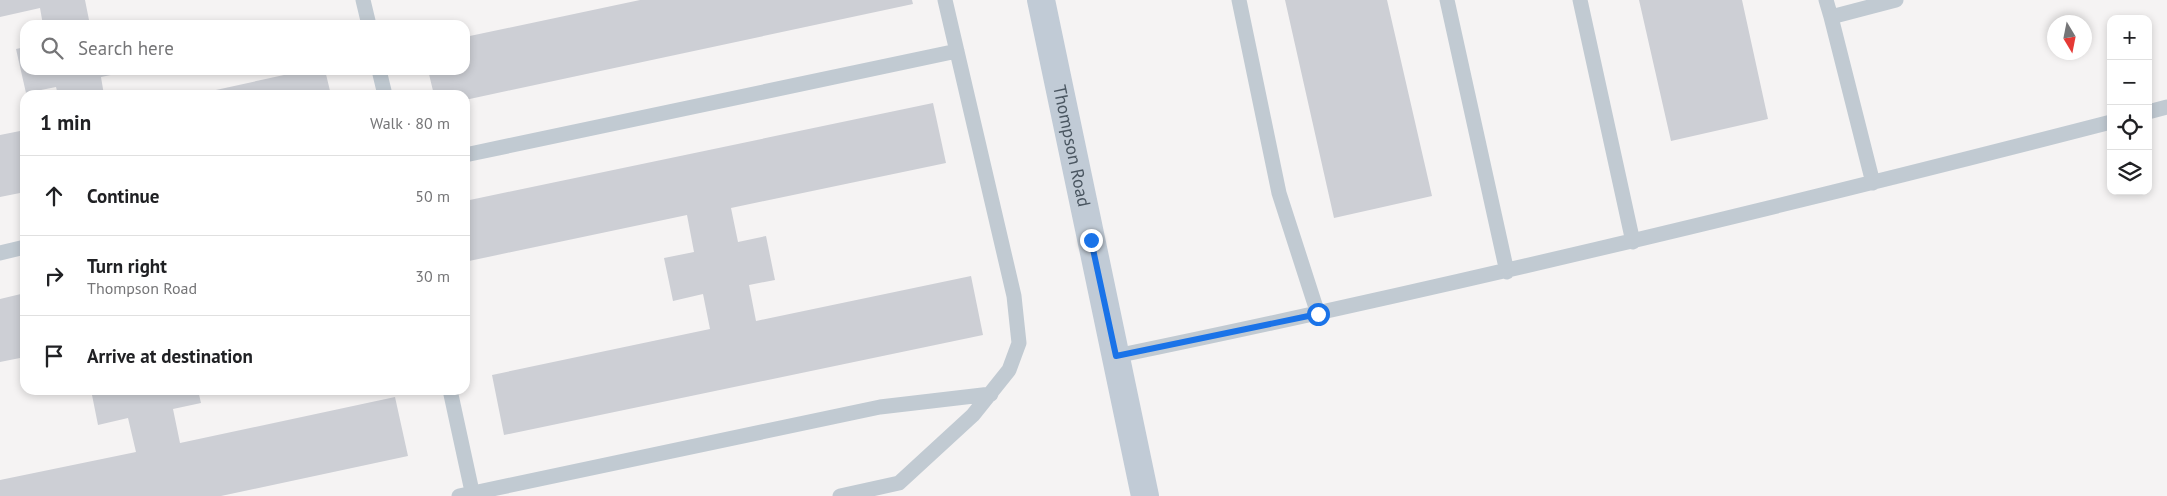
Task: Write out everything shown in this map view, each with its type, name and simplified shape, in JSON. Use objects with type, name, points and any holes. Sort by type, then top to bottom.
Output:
[{"type":"main road","name":"Thompson Road","points":[[1041,0],[1145,496]]},
{"type":"lane","points":[[363,0],[368,20]]},
{"type":"lane","points":[[840,496],[900,489],[973,415],[991,394],[1009,370],[1019,343],[1014,296],[946,0]]},
{"type":"lane","points":[[1239,0],[1279,193],[1318,314]]},
{"type":"lane","points":[[1447,0],[1507,272]]},
{"type":"lane","points":[[1580,0],[1633,242]]},
{"type":"lane","points":[[1826,0],[1873,183]]},
{"type":"lane","points":[[1831,17],[1896,0]]},
{"type":"lane","points":[[470,154],[957,51]]},
{"type":"lane","points":[[380,75],[383,90]]},
{"type":"lane","points":[[2152,111],[2167,107]]},
{"type":"lane","points":[[1116,356],[1507,272],[1873,183],[2107,123]]},
{"type":"lane","points":[[0,253],[20,249]]},
{"type":"lane","points":[[451,395],[468,495],[880,407],[991,394]]},
{"type":"building","points":[[0,0],[85,0],[89,20],[42,20],[40,8],[0,17]]},
{"type":"building","points":[[640,0],[912,0],[913,4],[470,99],[470,90],[433,90],[429,75],[470,75],[470,36]]},
{"type":"building","points":[[1285,0],[1387,0],[1432,196],[1334,218]]},
{"type":"building","points":[[1639,0],[1742,0],[1768,119],[1671,141]]},
{"type":"building","points":[[20,48],[20,67],[16,49]]},
{"type":"building","points":[[22,75],[111,75],[101,77],[103,90],[57,90],[56,87],[41,90],[25,90]]},
{"type":"building","points":[[284,75],[326,75],[330,90],[216,90]]},
{"type":"building","points":[[933,103],[946,163],[731,208],[738,242],[766,236],[775,280],[749,285],[756,321],[971,276],[983,335],[504,435],[492,375],[710,329],[703,294],[673,301],[664,258],[694,252],[687,215],[470,261],[470,200]]},
{"type":"building","points":[[20,131],[20,193],[0,197],[0,135]]},
{"type":"building","points":[[20,294],[20,358],[0,362],[0,299]]},
{"type":"building","points":[[92,395],[199,395],[201,403],[173,409],[180,443],[395,397],[408,456],[221,496],[0,496],[0,480],[136,452],[128,418],[98,425]]},
{"type":"route","points":[[1091,240],[1116,356],[1318,314]]}]
